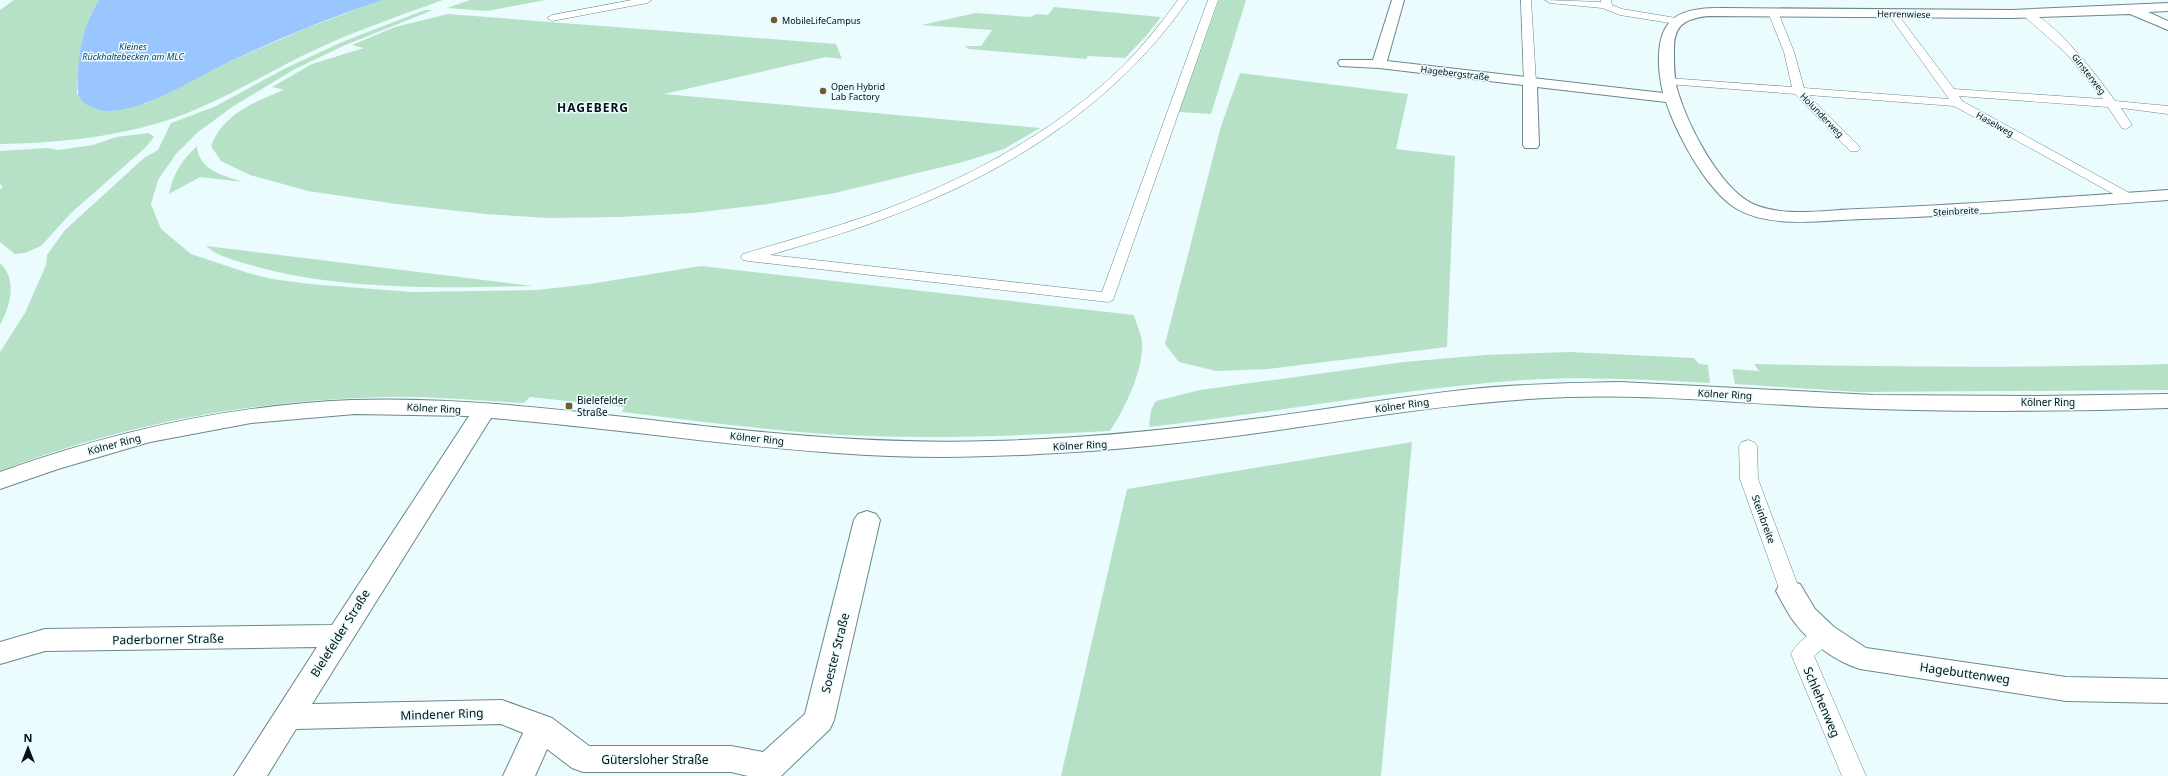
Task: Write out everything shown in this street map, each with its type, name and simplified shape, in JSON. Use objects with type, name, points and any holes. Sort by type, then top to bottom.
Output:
[{"type":"street","points":[[1379,64],[1398,0]]},
{"type":"street","points":[[1797,0],[1816,12]]},
{"type":"street","name":"Herrenwiese","points":[[2105,0],[2132,10]]},
{"type":"street","name":"Herrenwiese","points":[[1676,21],[1693,15],[1706,13],[1816,12],[2028,15],[2168,7]]},
{"type":"street","points":[[2132,10],[2168,26]]},
{"type":"street","points":[[1670,98],[1668,81],[1668,38],[1670,29],[1676,21]]},
{"type":"street","name":"Hagebergstraße","points":[[1345,63],[1379,64],[1670,98]]},
{"type":"street","points":[[1530,82],[1531,145]]},
{"type":"street","name":"Steinbreite","points":[[1670,98],[1697,150],[1724,190],[1733,200],[1745,207],[1765,214],[1792,216],[1910,213],[2001,208],[2168,195]]},
{"type":"street","name":"Kölner Ring","points":[[0,481],[107,444],[197,423],[346,407],[406,407],[560,416],[800,443],[898,449],[986,449],[1131,442],[1244,428],[1466,396],[1538,391],[1632,389],[1848,401],[1987,403],[2168,401]]},
{"type":"street","name":"Bielefelder Straße","points":[[250,776],[484,411]]},
{"type":"street","name":"Soester Straße","points":[[768,772],[819,720],[866,520]]},
{"type":"street","name":"Hagebuttenweg","points":[[1790,591],[1805,616],[1824,635],[1860,658],[2066,689],[2168,691]]},
{"type":"street","name":"Paderborner Straße","points":[[0,653],[10,648],[45,640],[339,636]]},
{"type":"street","name":"Mindener Ring","points":[[287,717],[502,712],[541,727]]},
{"type":"street","points":[[519,776],[541,727]]},
{"type":"street","name":"Gütersloher Straße","points":[[541,727],[583,758],[731,758],[768,772]]},
{"type":"lane","points":[[552,18],[647,0]]},
{"type":"lane","points":[[1184,0],[1145,49],[1104,89],[1022,146],[948,188],[894,210],[828,233],[748,257],[1108,297],[1213,0]]},
{"type":"lane","points":[[1526,0],[1530,82]]},
{"type":"lane","name":"Herrenwiese","points":[[1550,0],[1606,2],[1620,12],[1676,21]]},
{"type":"lane","name":"Holunderweg","points":[[1773,12],[1789,52],[1799,92],[1854,148]]},
{"type":"lane","points":[[1893,14],[1951,92],[1957,103]]},
{"type":"lane","name":"Ginsterweg","points":[[2028,15],[2039,22],[2078,58],[2126,125]]},
{"type":"lane","points":[[1668,81],[1957,103]]},
{"type":"lane","points":[[1951,92],[2111,103],[2168,110]]},
{"type":"lane","name":"Haselweg","points":[[1957,103],[2128,198]]},
{"type":"lane","name":"Steinbreite","points":[[1748,446],[1749,479],[1790,591]]},
{"type":"lane","name":"Schlehenweg","points":[[1824,635],[1802,654],[1854,776]]},
{"type":"green space","points":[[14,0],[99,0],[87,24],[81,46],[77,94],[144,104],[231,61],[302,30],[370,4],[383,0],[443,0],[336,40],[216,101],[162,122],[122,132],[82,139],[0,144],[0,10]]},
{"type":"green space","points":[[470,0],[546,0],[487,11],[447,8]]},
{"type":"green space","points":[[1219,0],[1246,0],[1211,114],[1179,112]]},
{"type":"green space","points":[[1054,7],[1161,17],[1146,36],[1125,58],[1088,56],[1086,59],[969,49],[965,46],[981,46],[992,30],[921,25],[976,13],[1031,17],[1036,14],[1048,15]]},
{"type":"green space","points":[[425,10],[433,10],[343,46],[295,69],[232,107],[197,133],[176,154],[158,180],[151,204],[161,229],[191,254],[248,273],[272,279],[310,284],[411,292],[537,290],[590,284],[701,266],[1134,315],[1141,335],[1142,353],[1137,376],[1122,412],[1110,431],[959,437],[898,437],[837,435],[776,430],[622,412],[624,407],[530,397],[524,403],[420,397],[336,399],[238,409],[141,428],[46,454],[0,471],[0,352],[25,313],[46,265],[47,255],[65,230],[144,158],[158,150],[171,123],[214,107],[286,68],[342,42]]},
{"type":"green space","points":[[448,14],[836,44],[842,59],[826,57],[664,94],[1040,128],[1004,149],[963,162],[835,193],[768,204],[693,213],[619,217],[549,218],[485,214],[396,204],[308,191],[250,175],[221,161],[211,146],[216,135],[231,117],[262,99],[284,90],[272,87],[312,64],[364,48],[352,45],[395,27]]},
{"type":"green space","points":[[1240,73],[1408,94],[1396,149],[1455,156],[1447,347],[1268,369],[1216,371],[1179,362],[1165,344],[1221,126]]},
{"type":"green space","points":[[149,133],[154,137],[145,148],[71,213],[41,246],[25,253],[15,254],[0,242],[0,189],[3,188],[0,183],[0,151],[48,148],[58,150],[93,145],[116,137]]},
{"type":"green space","points":[[197,146],[202,161],[207,167],[220,174],[243,182],[200,177],[169,194],[173,180],[179,168]]},
{"type":"green space","points":[[206,246],[533,286],[389,286],[316,279],[281,273],[236,261],[220,255]]},
{"type":"green space","points":[[0,263],[6,270],[11,285],[7,310],[0,325]]},
{"type":"green space","points":[[1570,352],[1694,358],[1699,364],[1708,365],[1710,383],[1594,378],[1524,380],[1430,389],[1149,427],[1151,410],[1156,401],[1200,390],[1404,362],[1485,355]]},
{"type":"green space","points":[[1754,364],[1961,367],[2168,364],[2168,390],[1859,392],[1735,384],[1732,369],[1759,371]]},
{"type":"green space","points":[[1412,442],[1381,776],[1061,776],[1127,489]]},
{"type":"water","name":"Kleines Rückhaltebecken am MLC","points":[[99,0],[383,0],[306,28],[268,44],[153,100],[121,110],[106,111],[94,108],[83,102],[78,94],[78,72],[81,43],[86,26]]},
{"type":"place","name":"MobileLifeCampus","points":[[774,20]]},
{"type":"place","name":"Open Hybrid Lab Factory","points":[[823,91]]},
{"type":"place","name":"Bielefelder Straße","points":[[569,406]]},
{"type":"district","name":"HAGEBERG","points":[[593,107]]}]
